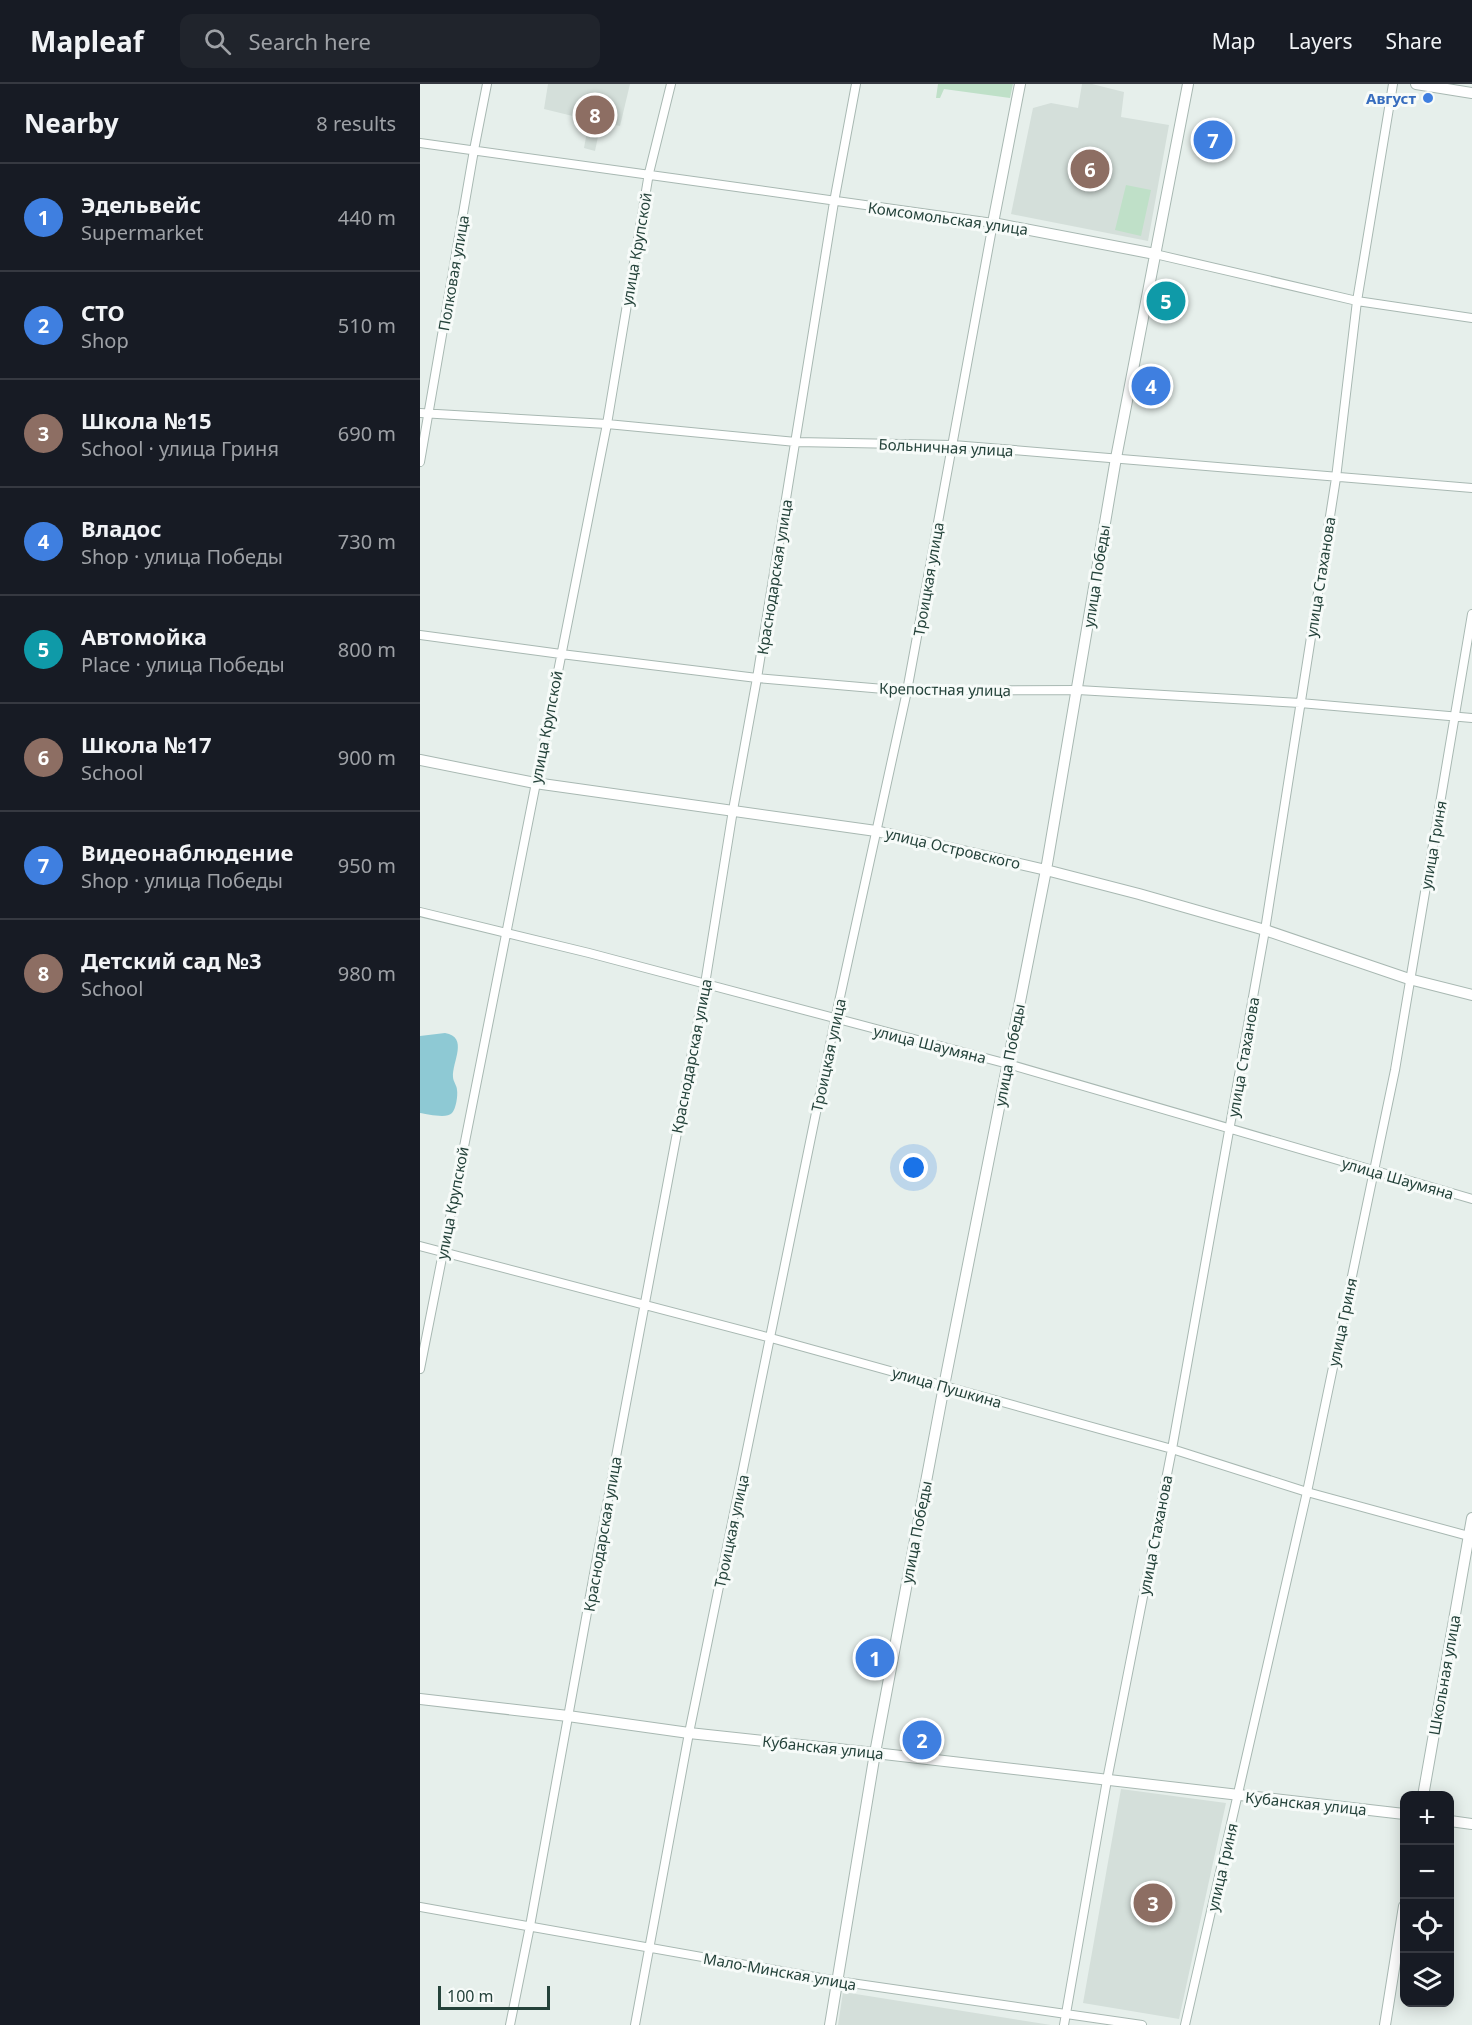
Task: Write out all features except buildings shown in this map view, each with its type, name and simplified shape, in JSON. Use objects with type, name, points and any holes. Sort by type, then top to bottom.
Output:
[{"type":"street","name":"Полковая улица","points":[[420,462],[424,414],[488,84]]},
{"type":"street","name":"улица Крупской","points":[[420,1369],[607,424],[649,173],[671,84]]},
{"type":"street","name":"Краснодарская улица","points":[[510,2025],[705,984],[733,810],[758,678],[834,202],[856,84]]},
{"type":"street","name":"Троицкая улица","points":[[635,2025],[689,1733],[835,1020],[907,691],[1020,84]]},
{"type":"street","name":"улица Победы","points":[[830,2025],[875,1753],[944,1386],[1046,870],[1116,458],[1188,84]]},
{"type":"street","name":"улица Стаханова","points":[[1064,2025],[1107,1780],[1172,1449],[1265,930],[1336,478],[1358,300],[1393,84]]},
{"type":"street","points":[[1416,84],[1472,93]]},
{"type":"street","name":"Комсомольская улица","points":[[420,142],[993,223],[1155,254],[1358,300],[1472,318]]},
{"type":"street","name":"Больничная улица","points":[[424,414],[607,424],[796,442],[952,445],[1472,488]]},
{"type":"street","name":"улица Гриня","points":[[1185,2025],[1307,1492],[1395,1070],[1472,614]]},
{"type":"street","name":"Крепостная улица","points":[[420,635],[758,678],[907,691],[1078,690],[1300,703],[1472,718]]},
{"type":"street","name":"улица Островского","points":[[420,760],[535,783],[876,831],[1139,894],[1265,930],[1409,979],[1472,995]]},
{"type":"street","name":"улица Шаумяна","points":[[420,912],[1008,1064],[1472,1199]]},
{"type":"street","name":"улица Пушкина","points":[[420,1246],[771,1338],[1172,1449],[1307,1492],[1470,1537]]},
{"type":"street","name":"Школьная улица","points":[[1424,1791],[1472,1518]]},
{"type":"street","name":"Кубанская улица","points":[[420,1699],[689,1733],[1400,1814]]},
{"type":"street","points":[[1454,1822],[1472,1824]]},
{"type":"street","name":"Мало-Минская улица","points":[[420,1907],[837,1981],[1142,2025]]},
{"type":"street","points":[[1385,2025],[1400,1931]]},
{"type":"shaded area","points":[[548,84],[630,84],[620,126],[601,122],[595,151],[584,148],[589,120],[544,109]]},
{"type":"shaded area","points":[[1082,84],[1092,84],[1124,92],[1121,117],[1169,125],[1148,241],[1011,214],[1033,108],[1051,103],[1078,108]]},
{"type":"shaded area","points":[[1121,1789],[1226,1803],[1179,2019],[1083,2003]]},
{"type":"shaded area","points":[[843,1992],[1051,2025],[838,2025]]},
{"type":"green space","points":[[938,84],[1013,84],[1010,98],[944,89],[940,98],[936,98]]},
{"type":"green space","points":[[1126,185],[1151,190],[1141,236],[1115,230]]},
{"type":"water","points":[[445,1033],[452,1035],[458,1045],[453,1071],[457,1088],[456,1105],[452,1113],[446,1116],[420,1113],[420,1036]]},
{"type":"place","name":"Август","points":[[1428,98]]},
{"type":"place","name":"Детский сад №3","points":[[595,115]]},
{"type":"place","name":"Видеонаблюдение","points":[[1213,140]]},
{"type":"place","name":"Школа №17","points":[[1090,169]]},
{"type":"place","name":"Автомойка","points":[[1166,301]]},
{"type":"place","name":"Владос","points":[[1151,386]]},
{"type":"place","name":"Эдельвейс","points":[[875,1658]]},
{"type":"place","name":"СТО","points":[[922,1740]]},
{"type":"place","name":"Школа №15","points":[[1153,1903]]}]
